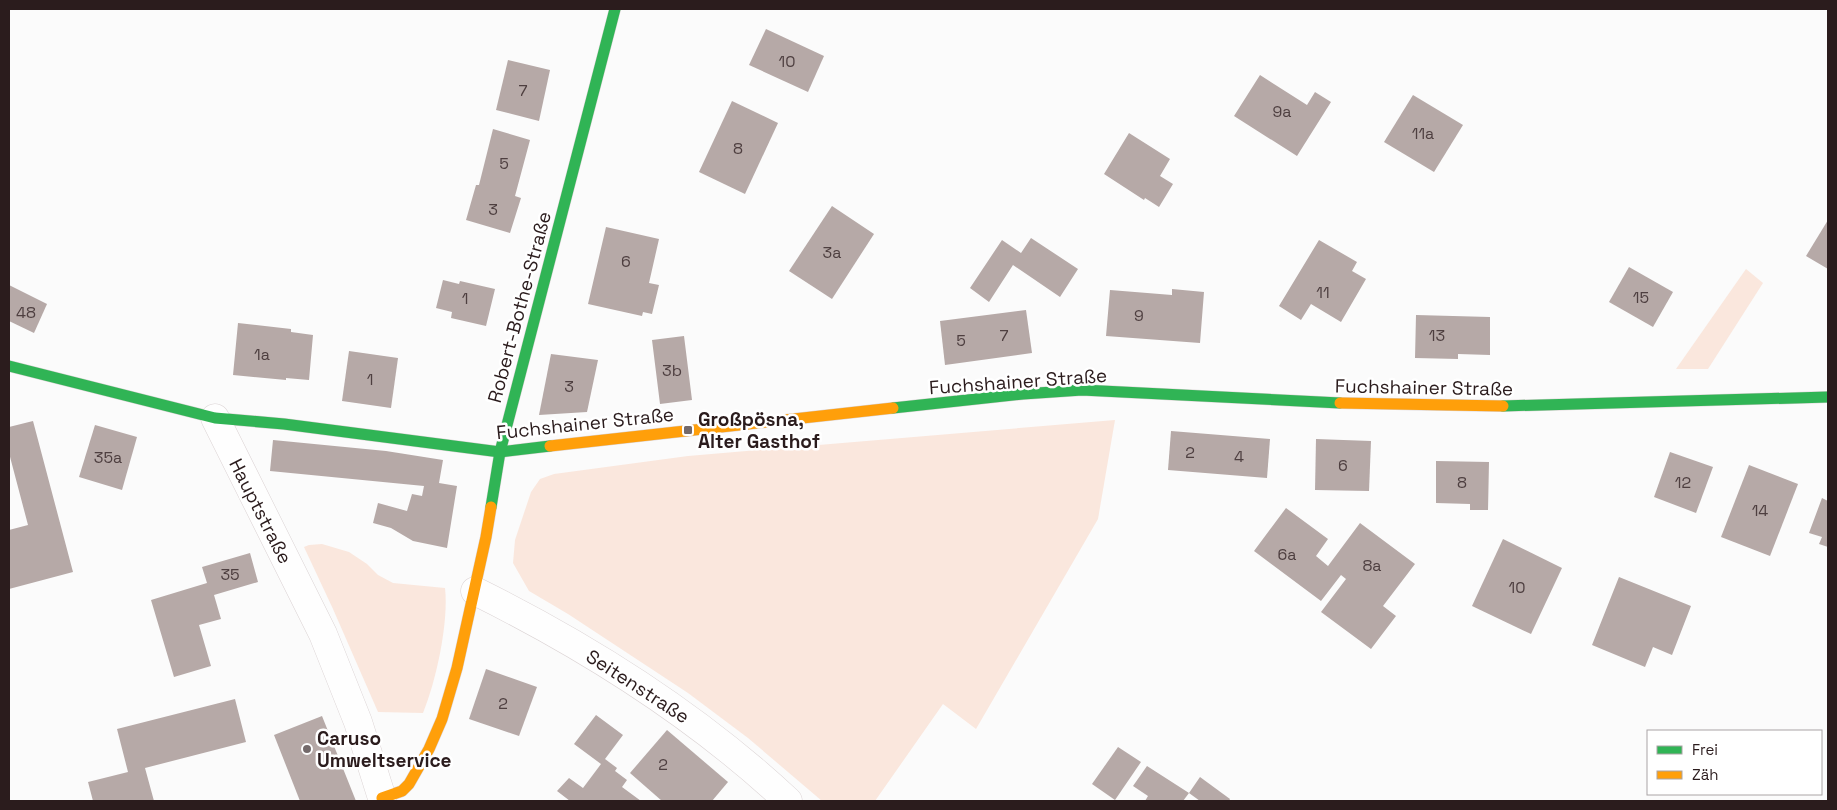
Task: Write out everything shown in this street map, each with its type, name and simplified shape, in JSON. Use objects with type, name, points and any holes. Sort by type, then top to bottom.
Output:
[{"type":"street","name":"Robert-Bothe-Straße","points":[[383,800],[402,791],[409,784],[429,749],[442,719],[452,685],[475,591],[500,452],[615,9]]},
{"type":"street","points":[[9,366],[215,418]]},
{"type":"street","name":"Fuchshainer Straße","points":[[215,418],[284,424],[500,452],[1023,394],[1082,390],[1342,403],[1530,406],[1828,397]]},
{"type":"street","name":"Hauptstraße","points":[[215,418],[323,634],[358,722],[383,800]]},
{"type":"street","name":"Seitenstraße","points":[[475,591],[556,632],[674,707],[732,751],[788,801]]},
{"type":"shaded area","points":[[1746,269],[1763,283],[1708,369],[1676,369]]},
{"type":"shaded area","points":[[1115,420],[1098,519],[976,729],[943,704],[875,801],[822,801],[748,738],[688,693],[568,614],[529,591],[513,563],[515,540],[531,492],[540,479],[554,474],[688,456]]},
{"type":"shaded area","points":[[322,544],[349,552],[367,564],[378,575],[393,583],[445,588],[445,618],[440,652],[437,669],[423,713],[378,712],[304,547]]},
{"type":"building","points":[[766,29],[824,56],[808,92],[749,65]]},
{"type":"building","points":[[508,60],[550,70],[539,121],[496,110]]},
{"type":"building","points":[[1260,75],[1307,105],[1315,92],[1331,102],[1297,156],[1234,116]]},
{"type":"building","points":[[1413,95],[1463,125],[1434,172],[1384,142]]},
{"type":"building","points":[[732,101],[778,123],[745,194],[699,172]]},
{"type":"building","points":[[493,129],[530,140],[515,196],[521,198],[510,233],[466,220],[476,185],[479,185]]},
{"type":"building","points":[[1129,133],[1170,159],[1160,176],[1173,184],[1159,207],[1145,198],[1144,200],[1104,174]]},
{"type":"building","points":[[832,206],[874,234],[832,299],[789,271]]},
{"type":"building","points":[[1828,220],[1828,269],[1806,256]]},
{"type":"building","points":[[606,227],[659,239],[649,283],[659,285],[652,314],[643,312],[642,316],[588,304]]},
{"type":"building","points":[[1031,238],[1078,269],[1060,297],[1013,265],[989,302],[970,288],[1002,240],[1021,253]]},
{"type":"building","points":[[1319,240],[1357,262],[1352,271],[1366,279],[1341,322],[1311,304],[1301,320],[1279,306]]},
{"type":"building","points":[[1629,267],[1673,292],[1653,327],[1609,302]]},
{"type":"building","points":[[443,280],[459,284],[460,281],[495,289],[486,326],[451,318],[452,312],[436,308]]},
{"type":"building","points":[[9,285],[47,304],[34,333],[9,321]]},
{"type":"building","points":[[1172,289],[1204,292],[1200,343],[1106,336],[1110,290],[1172,295]]},
{"type":"building","points":[[1026,310],[1032,353],[945,365],[940,321]]},
{"type":"building","points":[[1416,315],[1490,317],[1490,355],[1458,354],[1458,359],[1415,358]]},
{"type":"building","points":[[238,323],[291,329],[291,332],[313,335],[309,380],[286,378],[286,380],[233,375]]},
{"type":"building","points":[[684,336],[692,400],[660,404],[652,340]]},
{"type":"building","points":[[349,351],[398,358],[391,408],[342,401]]},
{"type":"building","points":[[551,354],[598,360],[587,412],[539,415]]},
{"type":"building","points":[[33,421],[73,572],[9,589],[9,530],[28,525],[9,453],[9,427]]},
{"type":"building","points":[[95,425],[137,437],[122,490],[79,477]]},
{"type":"building","points":[[1171,431],[1270,439],[1267,478],[1168,470]]},
{"type":"building","points":[[1316,439],[1371,441],[1369,491],[1315,490]]},
{"type":"building","points":[[273,440],[386,451],[443,460],[439,483],[457,486],[447,548],[413,541],[391,528],[373,523],[378,503],[407,511],[412,494],[422,496],[424,486],[270,471]]},
{"type":"building","points":[[1670,452],[1713,467],[1696,513],[1654,497]]},
{"type":"building","points":[[1436,461],[1489,462],[1488,510],[1470,510],[1470,504],[1436,503]]},
{"type":"building","points":[[1749,465],[1798,484],[1770,556],[1721,537]]},
{"type":"building","points":[[1822,498],[1828,501],[1828,547],[1819,544],[1822,537],[1809,533]]},
{"type":"building","points":[[1286,508],[1328,539],[1316,556],[1328,566],[1360,523],[1415,564],[1383,606],[1396,616],[1371,649],[1321,612],[1346,579],[1341,575],[1321,601],[1254,551]]},
{"type":"building","points":[[1503,539],[1562,568],[1531,634],[1472,606]]},
{"type":"building","points":[[250,553],[258,582],[214,595],[221,619],[199,625],[211,666],[174,677],[151,600],[207,583],[202,567]]},
{"type":"building","points":[[1619,577],[1691,606],[1672,655],[1653,647],[1645,667],[1592,645]]},
{"type":"building","points":[[486,669],[537,687],[519,736],[469,719]]},
{"type":"building","points":[[235,699],[246,742],[145,768],[154,801],[93,801],[88,782],[128,772],[117,729]]},
{"type":"building","points":[[596,715],[623,735],[605,759],[617,768],[615,771],[627,780],[622,787],[641,801],[570,801],[557,791],[569,778],[583,788],[601,764],[574,744]]},
{"type":"building","points":[[322,716],[356,801],[300,801],[274,735]]},
{"type":"building","points":[[667,730],[728,782],[712,801],[662,801],[630,773]]},
{"type":"building","points":[[1118,747],[1141,762],[1115,800],[1092,784]]},
{"type":"building","points":[[1147,766],[1189,793],[1183,801],[1145,801],[1148,796],[1133,786]]},
{"type":"building","points":[[1200,777],[1230,799],[1229,801],[1200,801],[1189,793]]},
{"type":"traffic: fast","points":[[491,507],[500,452],[615,9]]},
{"type":"traffic: fast","points":[[9,366],[215,418],[284,424],[500,452],[550,446]]},
{"type":"traffic: fast","points":[[893,408],[1023,394],[1082,390],[1340,403]]},
{"type":"traffic: fast","points":[[1503,406],[1828,397]]},
{"type":"traffic: slow","points":[[1340,403],[1503,406]]},
{"type":"traffic: slow","points":[[550,446],[893,408]]},
{"type":"traffic: slow","points":[[383,801],[382,798],[402,791],[409,784],[429,749],[442,719],[457,668],[491,507]]},
{"type":"place","name":"Großpösna, Alter Gasthof","points":[[688,430]]},
{"type":"place","name":"Caruso Umweltservice","points":[[307,749]]}]
